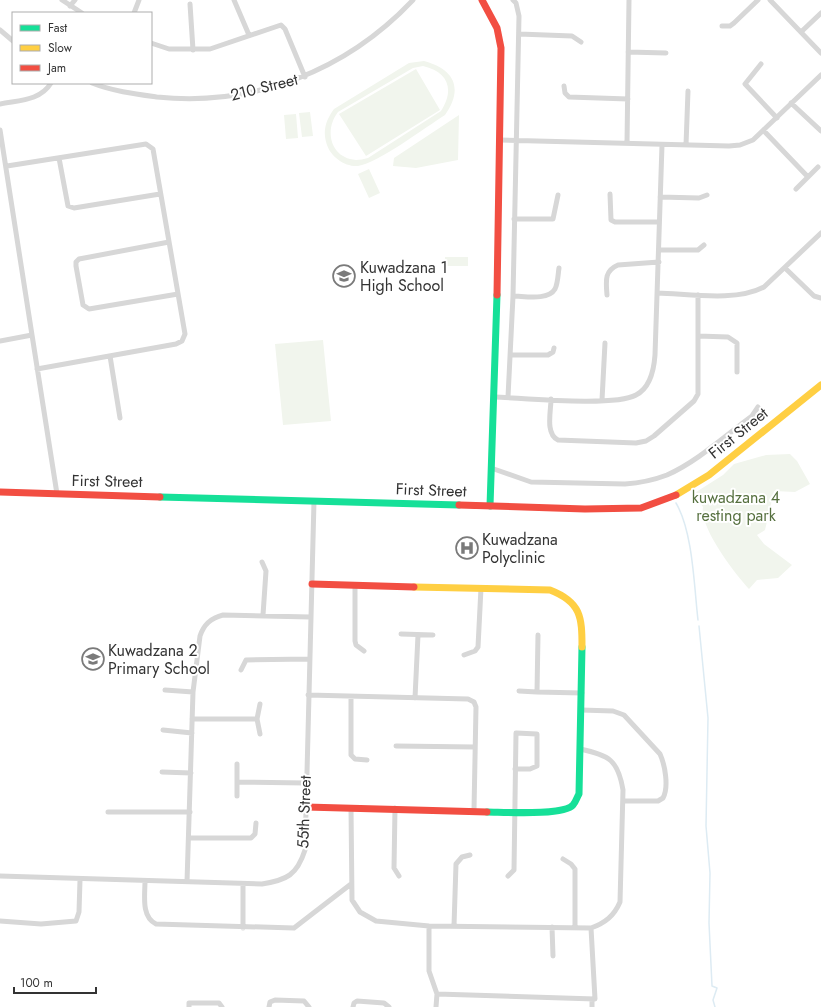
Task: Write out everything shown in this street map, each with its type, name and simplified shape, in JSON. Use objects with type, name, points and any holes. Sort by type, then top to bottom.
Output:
[{"type":"street","points":[[62,0],[80,12]]},
{"type":"street","points":[[70,6],[75,0]]},
{"type":"street","points":[[134,12],[140,0]]},
{"type":"street","points":[[234,0],[249,35]]},
{"type":"street","name":"210 Street","points":[[96,84],[142,95],[172,98],[231,97],[255,92],[304,77],[364,42],[413,0]]},
{"type":"street","points":[[482,0],[497,28],[501,48],[499,243],[495,397],[490,506]]},
{"type":"street","points":[[508,398],[513,296],[520,16],[516,3],[513,0]]},
{"type":"street","points":[[627,143],[629,0]]},
{"type":"street","points":[[722,26],[730,26],[758,0]]},
{"type":"street","points":[[770,0],[821,54]]},
{"type":"street","points":[[190,4],[193,50]]},
{"type":"street","points":[[801,32],[821,13]]},
{"type":"street","points":[[152,43],[169,49],[210,49],[276,25],[281,25],[285,29],[304,77]]},
{"type":"street","points":[[0,30],[12,40]]},
{"type":"street","points":[[519,34],[572,36],[581,42]]},
{"type":"street","points":[[628,52],[666,53]]},
{"type":"street","points":[[761,64],[745,84],[777,118]]},
{"type":"street","points":[[499,140],[662,145],[740,145],[752,140],[764,131],[821,75]]},
{"type":"street","points":[[0,104],[41,95],[50,84]]},
{"type":"street","points":[[564,86],[565,94],[569,97],[628,99]]},
{"type":"street","points":[[686,145],[688,91]]},
{"type":"street","points":[[791,103],[821,131]]},
{"type":"street","points":[[0,130],[7,166],[57,494]]},
{"type":"street","points":[[764,131],[808,177]]},
{"type":"street","points":[[7,166],[146,144],[150,145],[153,149],[185,334],[182,341],[176,344],[37,369]]},
{"type":"street","points":[[495,397],[602,400],[628,398],[637,395],[647,383],[652,374],[655,360],[662,145]]},
{"type":"street","points":[[59,158],[68,206],[74,208],[160,194]]},
{"type":"street","points":[[796,189],[818,167]]},
{"type":"street","points":[[610,194],[611,220],[615,222],[659,222]]},
{"type":"street","points":[[514,219],[553,219],[558,195]]},
{"type":"street","points":[[660,197],[699,198],[707,195]]},
{"type":"street","points":[[658,293],[698,295],[749,293],[764,287],[821,233]]},
{"type":"street","points":[[169,242],[79,259],[76,262],[76,266],[83,305],[89,309],[178,294]]},
{"type":"street","points":[[659,250],[698,250],[704,245]]},
{"type":"street","points":[[607,295],[606,280],[608,272],[612,267],[618,265],[659,262]]},
{"type":"street","points":[[513,296],[546,296],[551,293],[555,289],[559,268]]},
{"type":"street","points":[[785,268],[814,296],[821,298]]},
{"type":"street","points":[[551,399],[550,431],[555,438],[562,440],[636,443],[654,436],[694,402],[698,394],[698,295]]},
{"type":"street","points":[[0,341],[32,335]]},
{"type":"street","points":[[698,336],[728,337],[738,343],[737,372]]},
{"type":"street","points":[[602,400],[605,343]]},
{"type":"street","points":[[511,355],[548,355],[553,352],[554,348]]},
{"type":"street","points":[[110,356],[120,418]]},
{"type":"street","name":"First Street","points":[[0,492],[314,500],[613,510],[641,508],[661,502],[682,493],[709,475],[821,385]]},
{"type":"street","points":[[492,468],[531,482],[625,484],[640,482],[666,475],[682,467],[752,416],[758,407]]},
{"type":"street","name":"55th Street","points":[[0,876],[145,882],[262,884],[277,882],[287,877],[296,869],[305,850],[305,783],[314,500]]},
{"type":"street","points":[[262,562],[266,571],[263,615]]},
{"type":"street","points":[[306,807],[474,810],[515,813],[564,811],[573,806],[579,794],[582,693],[582,621],[580,614],[572,604],[557,592],[550,590],[312,584]]},
{"type":"street","points":[[355,585],[355,641],[356,645],[364,651]]},
{"type":"street","points":[[464,655],[475,651],[478,647],[480,588]]},
{"type":"street","points":[[187,882],[193,692],[200,636],[204,626],[212,619],[223,615],[310,617]]},
{"type":"street","points":[[401,634],[433,635]]},
{"type":"street","points":[[415,698],[418,635]]},
{"type":"street","points":[[537,692],[538,635]]},
{"type":"street","points":[[241,670],[246,660],[309,659]]},
{"type":"street","points":[[165,690],[193,692]]},
{"type":"street","points":[[519,691],[582,693]]},
{"type":"street","points":[[308,695],[468,699],[474,702],[476,707],[474,810]]},
{"type":"street","points":[[351,697],[351,755],[355,759],[367,760]]},
{"type":"street","points":[[260,704],[257,720],[260,734]]},
{"type":"street","points":[[581,710],[613,711],[624,714],[660,754],[663,761],[666,789],[663,798],[658,801],[623,801]]},
{"type":"street","points":[[192,719],[257,720]]},
{"type":"street","points":[[163,730],[192,733]]},
{"type":"street","points":[[508,876],[514,870],[515,770],[516,733],[537,734],[537,766],[530,770],[515,770]]},
{"type":"street","points":[[396,746],[475,747]]},
{"type":"street","points":[[351,808],[352,900],[356,906],[370,919],[429,926],[591,928],[600,925],[611,917],[620,902],[623,801],[621,776],[617,766],[608,758],[599,753],[580,749]]},
{"type":"street","points":[[237,764],[237,796]]},
{"type":"street","points":[[162,772],[191,773]]},
{"type":"street","points":[[237,782],[305,783]]},
{"type":"street","points":[[395,808],[394,868],[399,876]]},
{"type":"street","points":[[108,812],[190,812]]},
{"type":"street","points":[[189,838],[251,838],[255,834],[256,823]]},
{"type":"street","points":[[454,926],[456,864],[462,857],[470,855]]},
{"type":"street","points":[[563,859],[571,864],[575,869],[574,928]]},
{"type":"street","points":[[0,921],[40,924],[70,923],[76,921],[79,912],[80,880]]},
{"type":"street","points":[[145,882],[145,910],[150,921],[156,924],[243,928],[294,928],[351,884]]},
{"type":"street","points":[[243,884],[243,928]]},
{"type":"street","points":[[429,926],[429,971],[437,994],[436,1007]]},
{"type":"street","points":[[552,927],[553,956]]},
{"type":"street","points":[[591,928],[595,998],[592,1000],[592,1007]]},
{"type":"street","points":[[437,994],[592,1000]]},
{"type":"street","points":[[269,1007],[270,1002],[275,1000],[304,1001],[309,1007]]},
{"type":"street","points":[[353,1007],[354,1003],[357,1001],[384,1003],[389,1007]]},
{"type":"street","points":[[189,1007],[189,1003],[219,1003],[222,1007]]},
{"type":"green space","points":[[424,61],[443,69],[449,74],[455,88],[451,105],[445,115],[389,152],[367,163],[353,166],[344,163],[335,157],[327,145],[325,135],[327,122],[334,109],[409,63]],"holes":[[[423,66],[438,72],[447,82],[448,96],[441,111],[368,158],[356,160],[347,158],[335,149],[332,142],[331,127],[338,112],[413,68]]]},
{"type":"green space","points":[[416,69],[440,110],[366,156],[339,114]]},
{"type":"green space","points":[[310,112],[313,136],[302,137],[299,113]]},
{"type":"green space","points":[[296,114],[298,138],[286,139],[284,115]]},
{"type":"green space","points":[[459,115],[458,160],[416,168],[393,166],[394,158]]},
{"type":"green space","points":[[369,169],[380,193],[369,198],[358,174]]},
{"type":"green space","points":[[445,257],[468,257],[468,266],[445,266]]},
{"type":"green space","points":[[323,340],[331,421],[283,425],[275,344]]},
{"type":"green space","name":"kuwadzana 4 resting park","points":[[790,454],[797,461],[810,484],[795,492],[774,491],[765,530],[757,535],[764,544],[792,565],[778,578],[757,580],[749,589],[735,573],[719,550],[712,538],[703,516],[703,507],[693,494],[723,475],[734,464],[766,455]]},
{"type":"waterway","points":[[676,503],[682,515],[689,544],[694,576],[698,620]]},
{"type":"waterway","points":[[699,626],[708,718],[706,826],[710,873],[709,923],[712,986],[717,988],[713,1000],[715,1007]]},
{"type":"traffic: fast","points":[[490,506],[497,295]]},
{"type":"traffic: fast","points":[[160,497],[459,505]]},
{"type":"traffic: fast","points":[[487,812],[532,813],[558,811],[573,805],[575,802],[579,794],[582,647]]},
{"type":"traffic: slow","points":[[676,495],[709,475],[821,385]]},
{"type":"traffic: slow","points":[[414,587],[550,590],[568,600],[574,605],[578,612],[581,627],[582,647]]},
{"type":"traffic: jam","points":[[482,0],[497,28],[501,48],[497,295]]},
{"type":"traffic: jam","points":[[0,492],[160,497]]},
{"type":"traffic: jam","points":[[459,505],[585,509],[641,508],[676,495]]},
{"type":"traffic: jam","points":[[312,584],[414,587]]},
{"type":"traffic: jam","points":[[306,807],[487,812]]},
{"type":"place","name":"Kuwadzana 1 High School","points":[[344,276]]},
{"type":"place","name":"Kuwadzana Polyclinic","points":[[467,548]]},
{"type":"place","name":"Kuwadzana 2 Primary School","points":[[93,659]]}]
